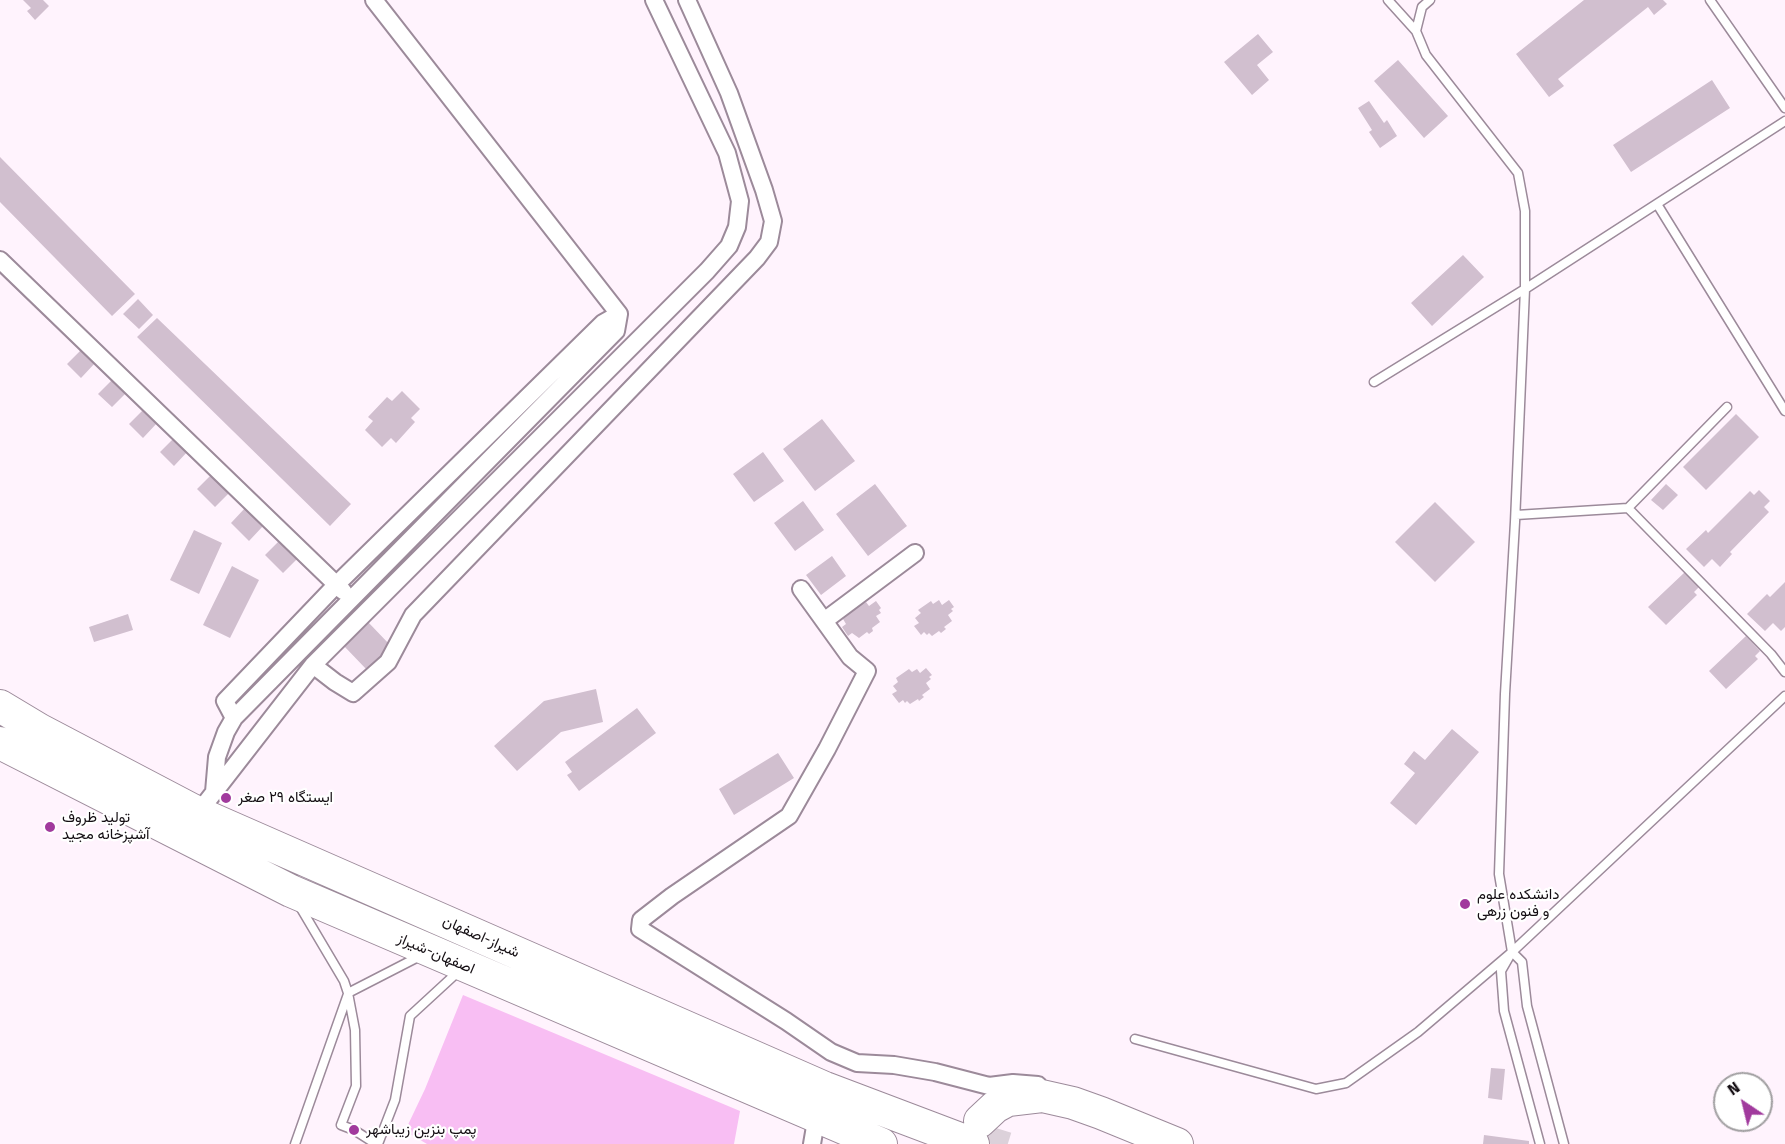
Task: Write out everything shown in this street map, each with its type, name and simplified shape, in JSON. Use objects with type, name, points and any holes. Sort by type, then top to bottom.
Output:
[{"type":"highway","name":"شیراز-اصفهان","points":[[0,706],[40,730],[206,802],[825,1088],[983,1131]]},
{"type":"highway","name":"اصفهان-شیراز","points":[[0,743],[291,891],[464,966],[814,1130],[878,1143]]},
{"type":"highway","points":[[983,1131],[995,1107],[1008,1100],[1042,1096],[1073,1103],[1178,1144]]},
{"type":"highway","points":[[983,1131],[1013,1115],[1031,1110],[1053,1109],[1078,1116],[1146,1144]]},
{"type":"street","points":[[206,802],[217,758],[226,732],[234,718],[616,331],[619,314],[374,0]]},
{"type":"street","points":[[206,802],[313,665],[707,271],[729,246],[737,227],[740,201],[729,161],[654,0]]},
{"type":"street","points":[[313,665],[353,693],[388,662],[413,615],[757,258],[769,242],[773,221],[764,190],[729,93],[687,0]]},
{"type":"street","points":[[0,260],[352,599]]},
{"type":"street","points":[[234,718],[225,702],[336,585],[603,323],[619,314]]},
{"type":"street","points":[[824,621],[915,554]]},
{"type":"street","points":[[801,589],[850,657],[867,671],[789,816],[672,896],[641,920],[640,930],[786,1021],[831,1052],[857,1063],[894,1065],[935,1072],[989,1086],[1013,1083],[1039,1085],[1196,1144]]},
{"type":"lane","points":[[1388,0],[1416,31],[1426,55],[1518,173],[1525,211],[1525,289],[1516,515],[1505,694],[1499,874],[1512,952],[1522,962],[1527,1006],[1564,1144]]},
{"type":"lane","points":[[1416,31],[1422,8],[1430,0]]},
{"type":"lane","points":[[1710,0],[1785,108]]},
{"type":"lane","points":[[1374,382],[1525,289],[1785,121]]},
{"type":"lane","points":[[1657,204],[1785,411]]},
{"type":"lane","points":[[1516,515],[1628,508],[1727,407]]},
{"type":"lane","points":[[1628,508],[1771,654],[1785,672]]},
{"type":"lane","points":[[1135,1039],[1316,1089],[1346,1083],[1418,1032],[1512,952],[1785,696]]},
{"type":"lane","points":[[291,891],[344,981],[348,993],[355,1030],[356,1086],[341,1125],[377,1144],[395,1100],[410,1016],[464,966]]},
{"type":"lane","points":[[295,1144],[348,993],[428,951]]},
{"type":"lane","points":[[1512,952],[1501,970],[1504,1011],[1540,1144]]},
{"type":"shaded area","points":[[463,995],[740,1111],[734,1144],[427,1144],[405,1131],[425,1089]]},
{"type":"building","points":[[23,0],[43,0],[49,6],[35,20],[27,11],[31,8]]},
{"type":"building","points":[[1584,0],[1663,0],[1667,4],[1654,15],[1648,7],[1558,79],[1564,86],[1549,97],[1516,54]]},
{"type":"building","points":[[1258,34],[1273,52],[1257,65],[1269,80],[1252,95],[1224,62]]},
{"type":"building","points":[[1398,60],[1448,116],[1424,138],[1374,81]]},
{"type":"building","points":[[1712,80],[1730,108],[1631,172],[1613,145]]},
{"type":"building","points":[[1369,101],[1384,123],[1387,120],[1397,136],[1380,148],[1369,132],[1372,130],[1358,108]]},
{"type":"building","points":[[0,157],[135,294],[112,316],[0,202]]},
{"type":"building","points":[[1463,255],[1484,277],[1432,326],[1411,303]]},
{"type":"building","points":[[138,299],[153,315],[139,329],[123,314]]},
{"type":"building","points":[[157,318],[351,504],[330,526],[137,337]]},
{"type":"building","points":[[82,349],[96,362],[81,378],[67,364]]},
{"type":"building","points":[[114,378],[127,392],[112,407],[98,394]]},
{"type":"building","points":[[402,391],[420,409],[411,418],[415,422],[396,443],[391,438],[382,447],[365,430],[373,421],[368,417],[387,397],[392,401]]},
{"type":"building","points":[[144,409],[158,422],[143,438],[129,424]]},
{"type":"building","points":[[1736,414],[1759,437],[1706,490],[1683,467]]},
{"type":"building","points":[[822,419],[855,461],[815,491],[783,449]]},
{"type":"building","points":[[175,437],[189,450],[174,466],[160,452]]},
{"type":"building","points":[[763,452],[784,481],[754,502],[733,474]]},
{"type":"building","points":[[212,474],[230,492],[215,507],[197,489]]},
{"type":"building","points":[[875,484],[907,526],[868,556],[836,514]]},
{"type":"building","points":[[1666,484],[1678,495],[1663,510],[1651,500]]},
{"type":"building","points":[[1759,490],[1770,501],[1764,507],[1769,512],[1730,552],[1732,554],[1720,567],[1712,559],[1704,567],[1686,549],[1706,530],[1708,533],[1750,491],[1754,495]]},
{"type":"building","points":[[803,501],[824,530],[795,551],[774,523]]},
{"type":"building","points":[[1435,502],[1475,542],[1435,582],[1395,542]]},
{"type":"building","points":[[246,507],[264,525],[249,541],[231,523]]},
{"type":"building","points":[[194,530],[222,543],[199,594],[170,580]]},
{"type":"building","points":[[280,540],[298,558],[283,573],[265,555]]},
{"type":"building","points":[[832,556],[846,576],[821,595],[806,575]]},
{"type":"building","points":[[232,566],[259,580],[230,638],[203,625]]},
{"type":"building","points":[[1685,572],[1699,587],[1694,592],[1697,595],[1666,625],[1648,607]]},
{"type":"building","points":[[1785,582],[1785,627],[1781,631],[1773,623],[1765,631],[1747,614],[1767,594],[1770,597]]},
{"type":"building","points":[[939,600],[942,605],[949,600],[954,607],[948,615],[952,621],[944,627],[946,629],[941,633],[939,631],[932,636],[924,632],[921,635],[914,626],[919,623],[915,618],[921,613],[918,610],[931,601],[933,604]]},
{"type":"building","points":[[876,601],[881,608],[879,610],[881,613],[876,616],[880,622],[872,628],[873,631],[859,638],[852,633],[848,636],[842,627],[846,624],[843,619],[848,615],[846,611],[858,602],[861,605],[866,602],[869,606]]},
{"type":"building","points":[[128,614],[133,630],[94,642],[89,627]]},
{"type":"building","points":[[368,622],[391,646],[367,670],[344,646]]},
{"type":"building","points":[[1746,636],[1760,651],[1755,656],[1758,659],[1726,689],[1709,671]]},
{"type":"building","points":[[926,668],[932,675],[926,683],[930,689],[922,695],[924,697],[910,704],[903,700],[899,703],[892,694],[897,691],[893,686],[898,682],[896,678],[909,669],[912,672],[917,669],[920,673]]},
{"type":"building","points":[[596,689],[603,722],[561,732],[517,771],[494,746],[544,701]]},
{"type":"building","points":[[637,708],[656,733],[579,791],[567,775],[572,772],[565,762]]},
{"type":"building","points":[[1452,729],[1479,752],[1416,825],[1390,803],[1415,773],[1404,764],[1414,751],[1425,760]]},
{"type":"building","points":[[778,753],[794,778],[734,815],[719,789]]},
{"type":"building","points":[[1491,1068],[1505,1069],[1502,1100],[1488,1098]]},
{"type":"building","points":[[1484,1135],[1529,1141],[1529,1144],[1483,1144]]},
{"type":"tunnel","points":[[991,1144],[996,1128]]},
{"type":"place","name":"ایستگاه ۲۹ صغر","points":[[226,798]]},
{"type":"place","name":"تولید ظروف آشپزخانه مجید","points":[[50,827]]},
{"type":"place","name":"دانشکده علوم و فنون زرهی","points":[[1465,904]]},
{"type":"place","name":"پمپ بنزین زیباشهر","points":[[354,1130]]}]
